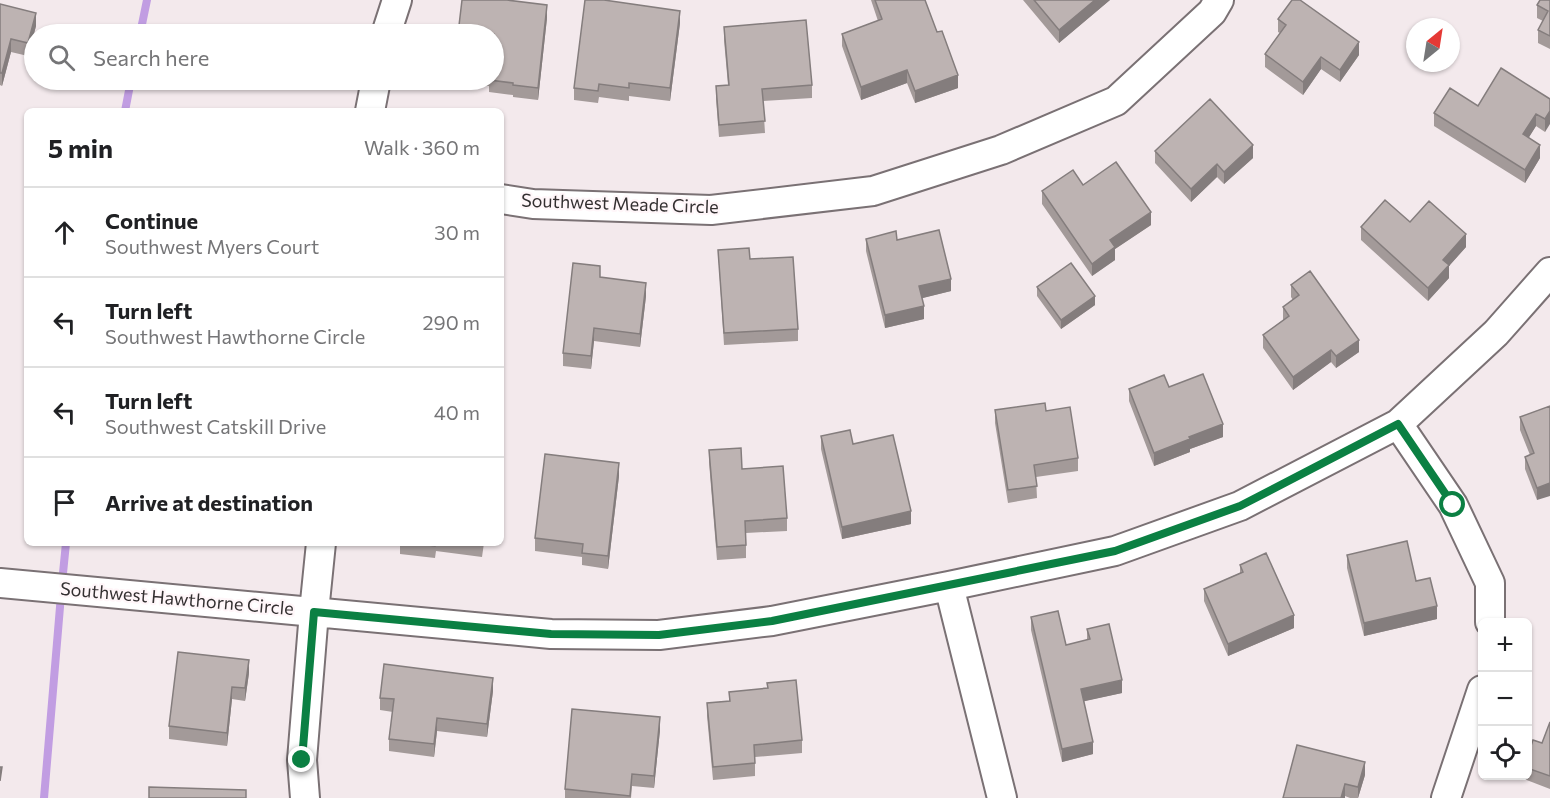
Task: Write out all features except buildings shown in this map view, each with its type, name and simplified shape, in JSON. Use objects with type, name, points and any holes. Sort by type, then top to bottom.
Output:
[{"type":"street","points":[[389,24],[397,0]]},
{"type":"street","name":"Southwest Meade Circle","points":[[504,199],[533,204],[711,210],[873,191],[1001,150],[1116,101],[1212,12],[1219,0]]},
{"type":"street","points":[[371,108],[374,90]]},
{"type":"street","name":"Southwest Hawthorne Circle","points":[[0,583],[551,634],[659,635],[772,621],[949,586],[1115,551],[1240,506],[1398,424],[1496,333],[1550,272]]},
{"type":"street","points":[[1398,424],[1453,505],[1490,583],[1490,618]]},
{"type":"street","points":[[305,798],[302,760],[321,546]]},
{"type":"street","points":[[949,586],[1002,798]]},
{"type":"street","points":[[1446,798],[1478,702]]},
{"type":"waterway","points":[[142,24],[147,0]]},
{"type":"waterway","points":[[126,108],[129,90]]},
{"type":"waterway","points":[[62,583],[66,546]]},
{"type":"waterway","points":[[44,798],[61,595]]},
{"type":"route","points":[[302,760],[314,612],[551,634],[659,635],[772,621],[1115,551],[1240,506],[1398,424],[1453,505]]}]
